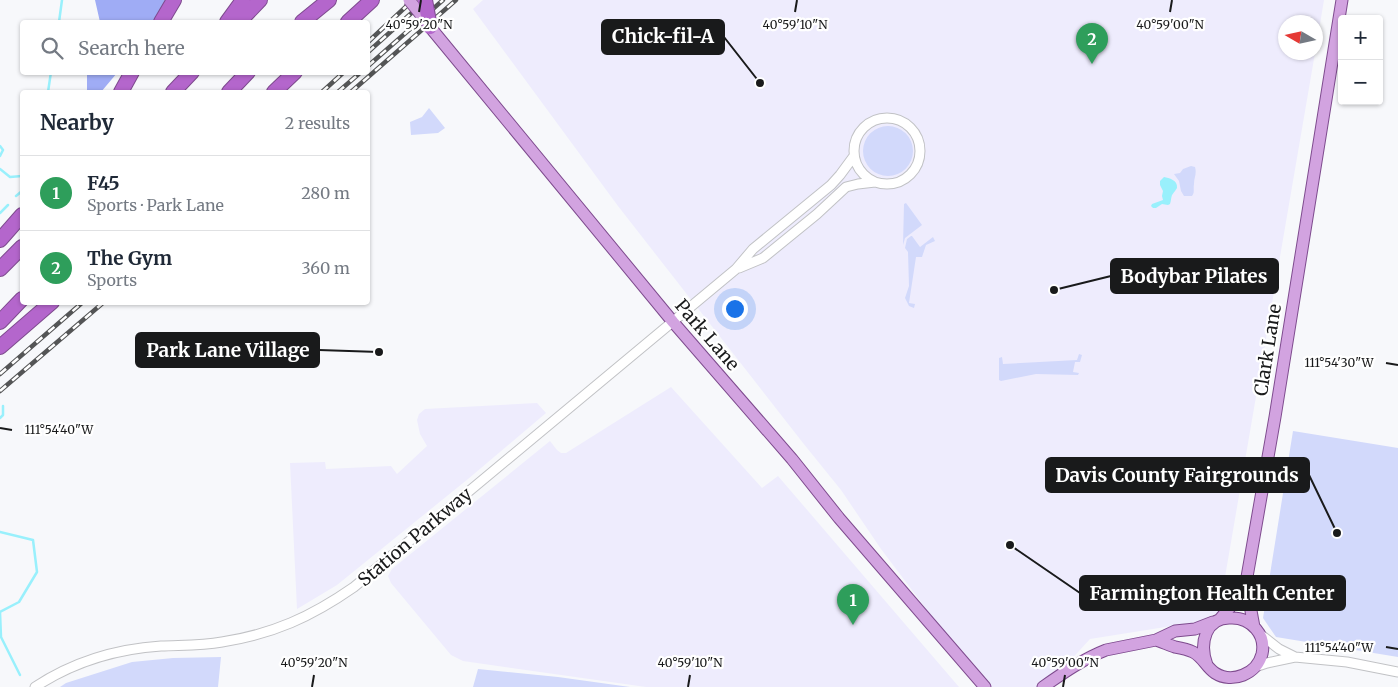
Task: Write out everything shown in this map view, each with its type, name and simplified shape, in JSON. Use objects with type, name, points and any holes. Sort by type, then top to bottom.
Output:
[{"type":"highway","points":[[163,20],[174,0]]},
{"type":"highway","points":[[229,20],[243,0]]},
{"type":"highway","points":[[241,20],[260,0]]},
{"type":"highway","points":[[299,20],[318,0]]},
{"type":"highway","points":[[304,20],[329,0]]},
{"type":"highway","points":[[350,20],[372,0]]},
{"type":"highway","points":[[425,0],[430,27]]},
{"type":"highway","points":[[122,90],[130,75]]},
{"type":"highway","points":[[175,90],[189,75]]},
{"type":"highway","points":[[230,90],[245,75]]},
{"type":"highway","points":[[276,90],[292,75]]},
{"type":"highway","points":[[0,240],[20,216]]},
{"type":"highway","points":[[0,269],[20,249]]},
{"type":"highway","points":[[0,322],[20,301]]},
{"type":"highway","points":[[0,347],[49,305]]},
{"type":"main road","name":"Park Lane","points":[[409,0],[673,322],[985,687]]},
{"type":"main road","name":"Clark Lane","points":[[1217,621],[1238,598],[1247,577],[1341,5]]},
{"type":"main road","name":"Clark Lane","points":[[1247,577],[1256,630]]},
{"type":"main road","points":[[1044,687],[1066,671],[1098,653],[1156,640],[1175,632],[1199,628],[1217,621],[1237,618],[1248,623],[1256,630],[1262,642],[1262,650],[1261,657],[1254,667],[1241,676],[1230,678],[1217,674],[1193,652],[1156,640]]},
{"type":"main road","points":[[1207,665],[1204,655],[1204,641],[1208,629],[1217,621]]},
{"type":"street","points":[[888,118],[907,124],[919,140],[920,148],[914,171],[909,176],[891,184],[875,182],[864,175],[854,156],[857,138],[869,124],[878,119],[888,118]]},
{"type":"street","name":"Station Parkway","points":[[35,687],[70,667],[104,655],[147,648],[208,644],[239,639],[284,626],[326,606],[354,588],[736,268],[753,249],[831,185],[854,156]]},
{"type":"street","name":"Station Parkway","points":[[736,268],[763,258],[818,214],[846,188],[875,182]]},
{"type":"street","points":[[1256,630],[1269,643],[1295,657]]},
{"type":"street","points":[[1254,667],[1267,662],[1295,657],[1347,662],[1398,672]]},
{"type":"shaded area","points":[[95,0],[167,0],[154,20],[100,20]]},
{"type":"shaded area","points":[[483,0],[1324,0],[1322,15],[1278,15],[1278,60],[1314,60],[1219,612],[1197,622],[1090,639],[1046,687],[985,687],[881,549],[841,490],[618,206],[473,9]]},
{"type":"shaded area","points":[[87,75],[115,75],[103,90],[87,90]]},
{"type":"shaded area","points":[[429,108],[445,128],[438,133],[411,135],[410,122],[422,117]]},
{"type":"shaded area","points":[[883,126],[893,126],[906,133],[913,146],[913,156],[906,169],[893,176],[883,176],[874,172],[867,165],[863,156],[863,146],[867,137],[874,130]]},
{"type":"shaded area","points":[[1191,166],[1196,169],[1193,193],[1192,196],[1184,196],[1179,181],[1174,174],[1180,173],[1183,169]]},
{"type":"shaded area","points":[[1164,177],[1175,181],[1177,188],[1172,195],[1170,204],[1162,204],[1153,208],[1152,204],[1163,200],[1160,181]]},
{"type":"shaded area","points":[[906,203],[922,225],[905,238],[903,245],[904,204]]},
{"type":"shaded area","points":[[911,236],[920,247],[933,237],[935,241],[926,245],[922,257],[916,257],[909,303],[915,304],[914,308],[909,306],[905,298],[909,286],[908,252],[905,248],[907,239]]},
{"type":"shaded area","points":[[1079,354],[1082,355],[1080,362],[1075,362],[1073,372],[1079,373],[1078,375],[1036,374],[999,380],[999,358],[1002,357],[1003,364],[1077,360]]},
{"type":"shaded area","points":[[671,387],[762,488],[778,476],[959,687],[646,687],[463,661],[451,655],[391,583],[388,576],[392,569],[550,441],[561,453],[566,453]]},
{"type":"shaded area","points":[[537,403],[546,413],[337,585],[297,609],[290,463],[325,462],[326,469],[391,466],[397,474],[427,446],[420,434],[417,420],[419,414],[425,409]]},
{"type":"shaded area","points":[[1293,431],[1398,448],[1398,657],[1276,637],[1263,618]]},
{"type":"shaded area","points":[[221,657],[218,687],[60,687],[66,683],[132,662],[173,658]]},
{"type":"shaded area","points":[[478,669],[558,677],[630,687],[473,687]]},
{"type":"waterway","points":[[59,20],[62,0]]},
{"type":"waterway","points":[[48,90],[51,75]]},
{"type":"waterway","points":[[0,146],[3,150],[0,156]]},
{"type":"waterway","points":[[0,169],[10,177],[20,176]]},
{"type":"waterway","points":[[16,196],[20,193]]},
{"type":"waterway","points":[[0,213],[8,205]]},
{"type":"waterway","points":[[0,418],[3,415],[3,406]]},
{"type":"waterway","points":[[0,532],[33,540],[37,572],[19,602],[0,612],[1,637],[20,675]]},
{"type":"railway","points":[[370,40],[413,0]]},
{"type":"railway","points":[[370,50],[426,0]]},
{"type":"railway","points":[[370,64],[443,0]]},
{"type":"railway","points":[[353,90],[456,0]]},
{"type":"railway","points":[[324,90],[341,75]]},
{"type":"railway","points":[[340,90],[358,75]]},
{"type":"railway","points":[[0,374],[80,305]]},
{"type":"railway","points":[[0,391],[100,305]]},
{"type":"place","name":"The Gym","points":[[1092,64]]},
{"type":"place","name":"Chick-fil-A","points":[[760,83]]},
{"type":"place","name":"Bodybar Pilates","points":[[1054,290]]},
{"type":"place","name":"Park Lane Village","points":[[379,352]]},
{"type":"place","name":"Davis County Fairgrounds","points":[[1337,533]]},
{"type":"place","name":"Farmington Health Center","points":[[1010,545]]},
{"type":"place","name":"F45","points":[[853,625]]}]
